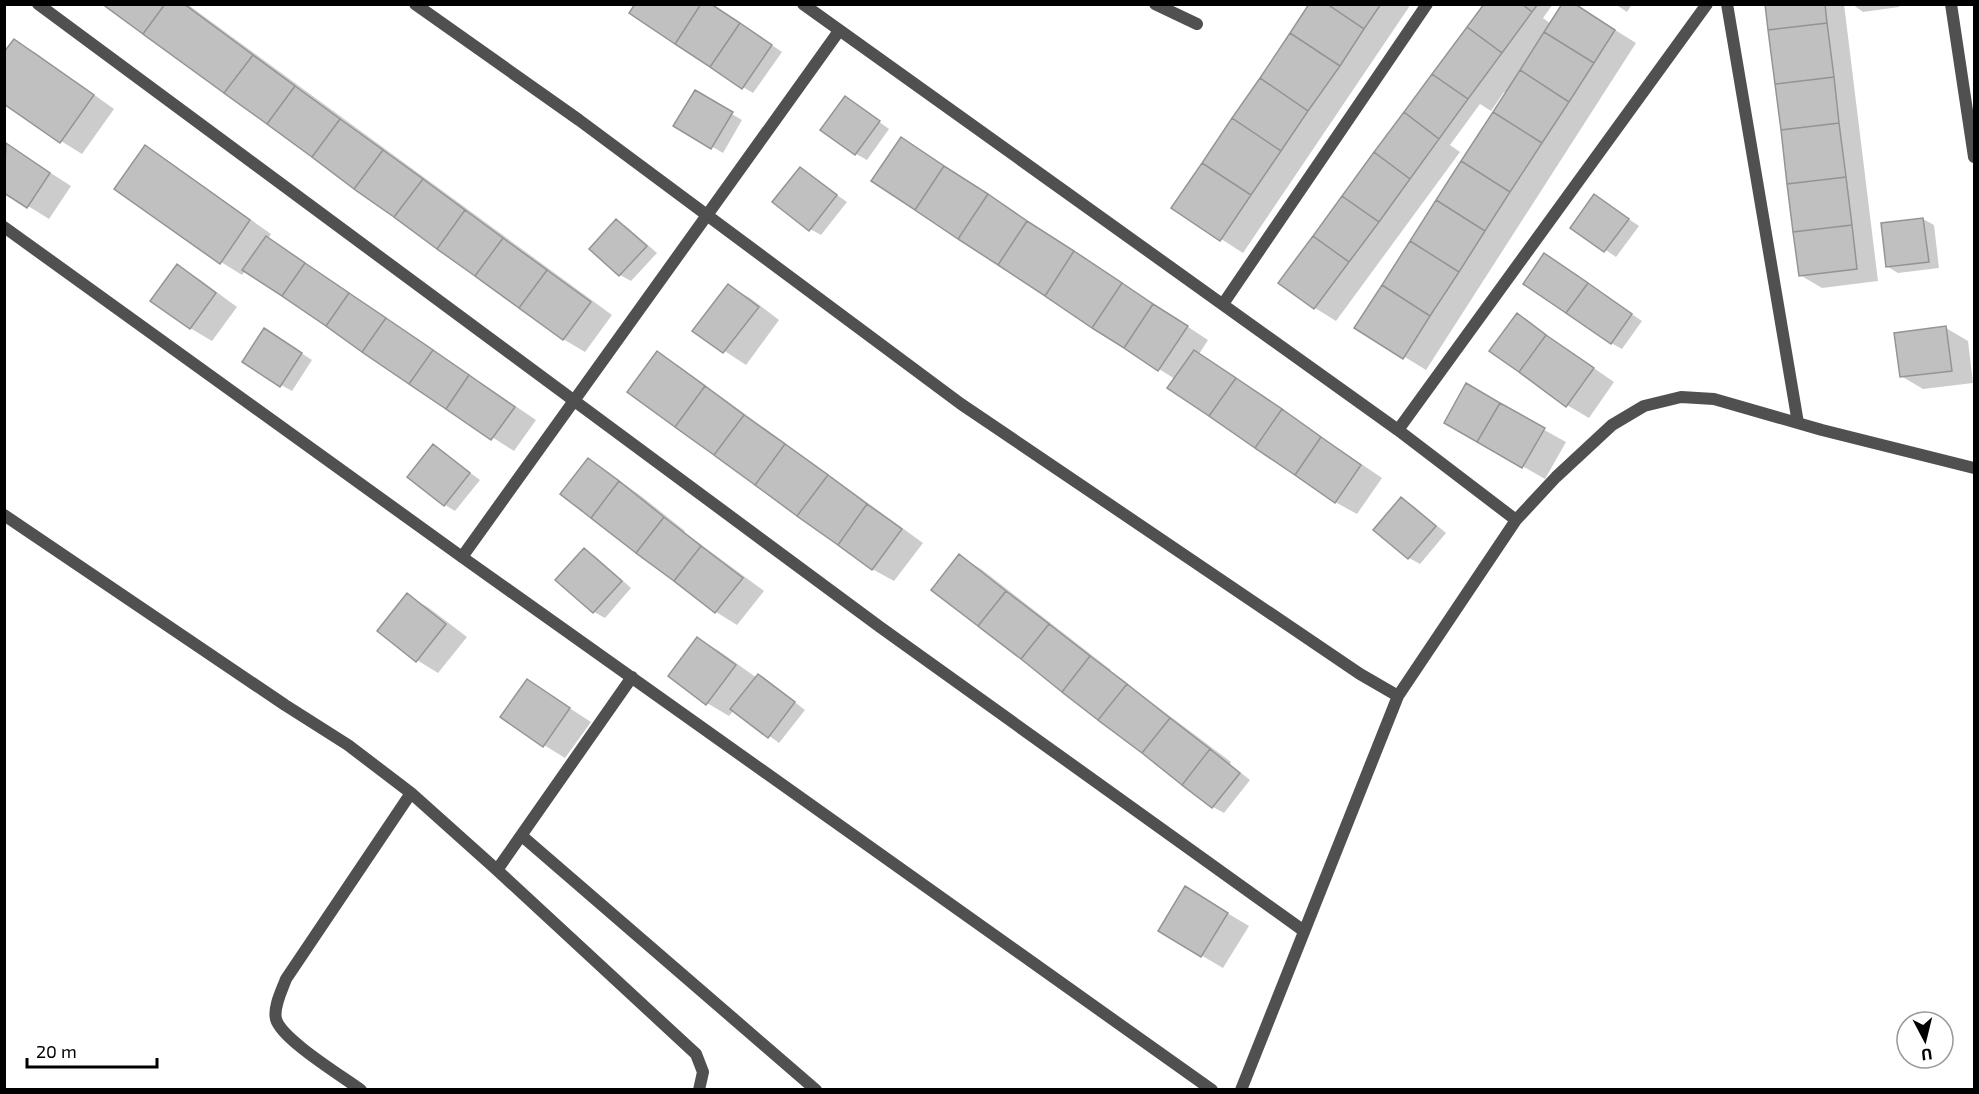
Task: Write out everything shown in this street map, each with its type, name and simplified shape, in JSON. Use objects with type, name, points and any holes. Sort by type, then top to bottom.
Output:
[{"type":"street","points":[[38,4],[880,627],[1304,931]]},
{"type":"street","points":[[415,4],[579,120],[1020,446],[1360,674],[1398,696]]},
{"type":"street","points":[[803,4],[1398,430],[1516,520]]},
{"type":"street","points":[[1155,4],[1197,24]]},
{"type":"street","points":[[1223,304],[1427,4]]},
{"type":"street","points":[[1398,430],[1707,4]]},
{"type":"street","points":[[1727,4],[1797,423]]},
{"type":"street","points":[[1951,4],[1974,157]]},
{"type":"street","points":[[462,557],[839,31]]},
{"type":"street","points":[[4,226],[462,557],[1212,1089]]},
{"type":"street","points":[[1241,1089],[1398,696],[1516,520],[1556,477],[1612,425],[1644,406],[1682,397],[1714,399],[1797,423],[1974,468]]},
{"type":"street","points":[[4,515],[348,745],[411,794],[497,870],[696,1054],[703,1072],[699,1089]]},
{"type":"street","points":[[497,870],[632,677]]},
{"type":"street","points":[[361,1089],[300,1047],[282,1031],[275,1018],[278,1000],[286,979],[411,794]]},
{"type":"street","points":[[522,836],[816,1089]]},
{"type":"building","points":[[105,4],[165,4],[143,34]]},
{"type":"building","points":[[165,4],[184,4],[253,55],[224,93],[143,34]]},
{"type":"building","points":[[635,4],[701,4],[675,44],[629,13]]},
{"type":"building","points":[[701,4],[711,4],[740,23],[710,67],[675,44]]},
{"type":"building","points":[[1309,4],[1327,4],[1364,29],[1340,66],[1290,33]]},
{"type":"building","points":[[1327,4],[1381,4],[1364,29]]},
{"type":"building","points":[[1484,4],[1522,4],[1532,12],[1502,53],[1467,27]]},
{"type":"building","points":[[1522,4],[1538,4],[1532,12]]},
{"type":"building","points":[[1562,4],[1575,4],[1615,30],[1594,63],[1544,32]]},
{"type":"building","points":[[1765,4],[1825,4],[1827,23],[1768,30]]},
{"type":"building","points":[[740,23],[772,45],[742,89],[710,67]]},
{"type":"building","points":[[1827,23],[1834,77],[1775,84],[1768,30]]},
{"type":"building","points":[[1467,27],[1502,53],[1468,99],[1432,74]]},
{"type":"building","points":[[1544,32],[1594,63],[1569,102],[1520,70]]},
{"type":"building","points":[[1290,33],[1340,66],[1308,111],[1260,78]]},
{"type":"building","points":[[14,39],[94,95],[60,143],[4,104],[4,52]]},
{"type":"building","points":[[253,55],[295,86],[267,124],[224,93]]},
{"type":"building","points":[[1520,70],[1569,102],[1542,143],[1493,112]]},
{"type":"building","points":[[1432,74],[1468,99],[1439,139],[1404,112]]},
{"type":"building","points":[[1834,77],[1839,123],[1781,130],[1775,84]]},
{"type":"building","points":[[1260,78],[1308,111],[1281,151],[1232,118]]},
{"type":"building","points":[[295,86],[340,119],[312,157],[267,124]]},
{"type":"building","points":[[695,90],[733,112],[711,149],[673,126]]},
{"type":"building","points":[[845,96],[880,121],[855,155],[820,130]]},
{"type":"building","points":[[1404,112],[1439,139],[1410,179],[1374,152]]},
{"type":"building","points":[[1493,112],[1542,143],[1510,192],[1461,161]]},
{"type":"building","points":[[1232,118],[1281,151],[1251,195],[1202,163]]},
{"type":"building","points":[[340,119],[383,150],[354,189],[312,157]]},
{"type":"building","points":[[1839,123],[1846,177],[1787,184],[1781,130]]},
{"type":"building","points":[[901,137],[944,166],[915,210],[871,181]]},
{"type":"building","points":[[6,143],[50,173],[27,208],[4,193]]},
{"type":"building","points":[[145,145],[250,220],[220,264],[114,189]]},
{"type":"building","points":[[383,150],[423,179],[394,217],[354,189]]},
{"type":"building","points":[[1374,152],[1410,179],[1379,222],[1342,196]]},
{"type":"building","points":[[1461,161],[1510,192],[1485,231],[1436,200]]},
{"type":"building","points":[[1202,163],[1251,195],[1220,241],[1171,208]]},
{"type":"building","points":[[944,166],[988,194],[958,239],[915,210]]},
{"type":"building","points":[[800,167],[837,195],[809,231],[772,202]]},
{"type":"building","points":[[1846,177],[1852,225],[1793,232],[1787,184]]},
{"type":"building","points":[[423,179],[465,210],[437,249],[394,217]]},
{"type":"building","points":[[988,194],[1027,221],[998,265],[958,239]]},
{"type":"building","points":[[1594,194],[1629,219],[1604,252],[1570,228]]},
{"type":"building","points":[[1342,196],[1379,222],[1349,262],[1313,236]]},
{"type":"building","points":[[1436,200],[1485,231],[1459,272],[1410,241]]},
{"type":"building","points":[[465,210],[503,238],[475,276],[437,249]]},
{"type":"building","points":[[1923,218],[1929,262],[1886,267],[1881,223]]},
{"type":"building","points":[[616,219],[647,246],[619,276],[589,249]]},
{"type":"building","points":[[1027,221],[1074,251],[1045,296],[998,265]]},
{"type":"building","points":[[1852,225],[1857,269],[1799,276],[1793,232]]},
{"type":"building","points":[[266,236],[305,263],[282,296],[242,270]]},
{"type":"building","points":[[1313,236],[1349,262],[1314,309],[1278,283]]},
{"type":"building","points":[[503,238],[547,270],[519,308],[475,276]]},
{"type":"building","points":[[1410,241],[1459,272],[1430,316],[1382,285]]},
{"type":"building","points":[[1074,251],[1122,283],[1092,328],[1045,296]]},
{"type":"building","points":[[1544,253],[1588,283],[1566,313],[1523,284]]},
{"type":"building","points":[[305,263],[349,293],[326,326],[282,296]]},
{"type":"building","points":[[177,264],[216,293],[190,329],[150,301]]},
{"type":"building","points":[[547,270],[591,302],[563,340],[519,308]]},
{"type":"building","points":[[1122,283],[1153,304],[1124,348],[1092,328]]},
{"type":"building","points":[[1588,283],[1632,314],[1611,344],[1566,313]]},
{"type":"building","points":[[728,284],[759,307],[723,353],[692,331]]},
{"type":"building","points":[[1382,285],[1430,316],[1403,359],[1354,328]]},
{"type":"building","points":[[349,293],[386,318],[362,352],[326,326]]},
{"type":"building","points":[[1153,304],[1188,326],[1158,371],[1124,348]]},
{"type":"building","points":[[1517,313],[1546,335],[1519,372],[1489,351]]},
{"type":"building","points":[[386,318],[433,350],[409,384],[362,352]]},
{"type":"building","points":[[1946,326],[1952,371],[1900,377],[1894,333]]},
{"type":"building","points":[[264,328],[302,353],[280,387],[242,362]]},
{"type":"building","points":[[1546,335],[1594,368],[1566,407],[1519,372]]},
{"type":"building","points":[[433,350],[469,375],[446,409],[409,384]]},
{"type":"building","points":[[1194,350],[1236,378],[1209,416],[1167,388]]},
{"type":"building","points":[[657,351],[705,386],[675,427],[627,392]]},
{"type":"building","points":[[469,375],[515,407],[491,440],[446,409]]},
{"type":"building","points":[[1236,378],[1282,409],[1255,448],[1209,416]]},
{"type":"building","points":[[1466,383],[1500,403],[1477,442],[1444,423]]},
{"type":"building","points":[[705,386],[744,415],[714,455],[675,427]]},
{"type":"building","points":[[1500,403],[1545,428],[1522,468],[1477,442]]},
{"type":"building","points":[[1282,409],[1321,437],[1295,475],[1255,448]]},
{"type":"building","points":[[744,415],[785,444],[755,485],[714,455]]},
{"type":"building","points":[[1321,437],[1361,465],[1335,503],[1295,475]]},
{"type":"building","points":[[433,444],[470,473],[444,506],[407,477]]},
{"type":"building","points":[[785,444],[828,475],[797,516],[755,485]]},
{"type":"building","points":[[588,458],[619,481],[591,518],[560,494]]},
{"type":"building","points":[[828,475],[867,504],[838,545],[797,516]]},
{"type":"building","points":[[619,481],[664,517],[636,553],[591,518]]},
{"type":"building","points":[[1401,497],[1436,526],[1408,559],[1373,530]]},
{"type":"building","points":[[867,504],[902,529],[872,570],[838,545]]},
{"type":"building","points":[[664,517],[701,546],[674,581],[636,553]]},
{"type":"building","points":[[701,546],[743,578],[715,613],[674,581]]},
{"type":"building","points":[[584,548],[622,581],[593,613],[555,580]]},
{"type":"building","points":[[959,554],[1006,591],[978,626],[931,590]]},
{"type":"building","points":[[1006,591],[1049,624],[1021,659],[978,626]]},
{"type":"building","points":[[407,593],[446,624],[416,662],[377,631]]},
{"type":"building","points":[[1049,624],[1090,656],[1062,692],[1021,659]]},
{"type":"building","points":[[697,637],[736,665],[706,705],[668,676]]},
{"type":"building","points":[[1090,656],[1127,684],[1098,720],[1062,692]]},
{"type":"building","points":[[758,674],[795,702],[768,738],[730,709]]},
{"type":"building","points":[[527,679],[570,708],[543,747],[500,717]]},
{"type":"building","points":[[1127,684],[1170,718],[1142,753],[1098,720]]},
{"type":"building","points":[[1170,718],[1210,749],[1182,785],[1142,753]]},
{"type":"building","points":[[1210,749],[1240,773],[1212,808],[1182,785]]},
{"type":"building","points":[[1185,886],[1228,913],[1201,957],[1158,931]]}]
